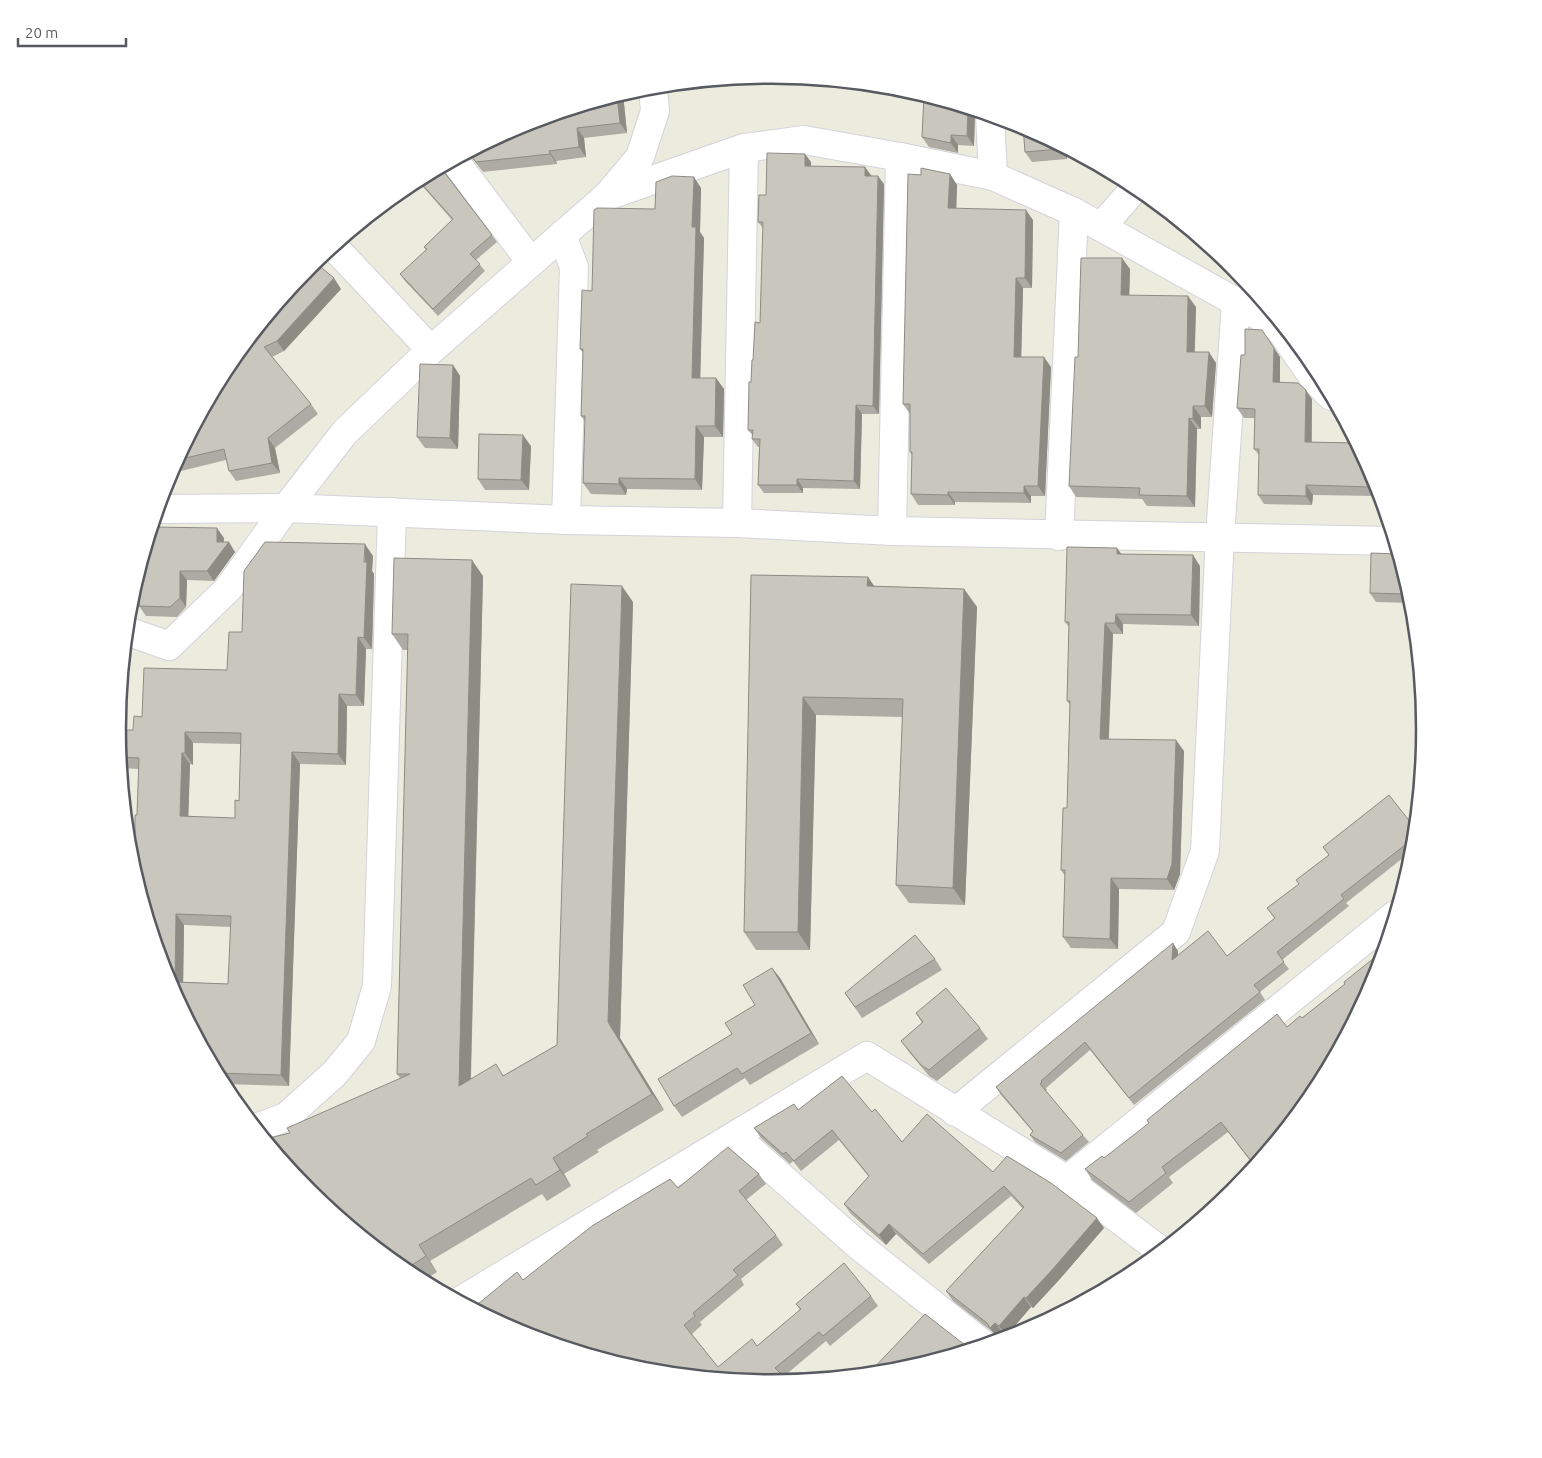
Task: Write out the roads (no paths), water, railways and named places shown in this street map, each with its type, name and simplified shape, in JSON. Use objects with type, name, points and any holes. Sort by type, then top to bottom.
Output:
[{"type":"street","points":[[133,633],[169,646],[228,590],[286,508],[345,432],[431,350],[607,196],[640,157],[655,111],[654,95]]},
{"type":"street","points":[[990,123],[992,176]]},
{"type":"street","points":[[607,196],[744,148],[804,140],[900,157],[992,176],[1074,212],[1273,325]]},
{"type":"street","points":[[737,522],[744,148]]},
{"type":"street","points":[[892,531],[900,157]]},
{"type":"street","points":[[458,165],[531,262]]},
{"type":"street","points":[[1101,227],[1131,193]]},
{"type":"street","points":[[1059,536],[1074,212]]},
{"type":"street","points":[[562,236],[574,267],[566,520]]},
{"type":"street","points":[[338,251],[431,350]]},
{"type":"street","points":[[956,1112],[1176,932],[1205,851],[1220,536],[1236,302]]},
{"type":"street","points":[[165,509],[286,508],[566,520],[737,522],[892,531],[1059,536],[1220,536],[1388,541]]},
{"type":"street","points":[[262,1126],[286,1117],[335,1073],[362,1041],[377,986],[392,512]]},
{"type":"street","points":[[1066,1180],[1386,922]]},
{"type":"street","points":[[466,1297],[867,1056],[1066,1180],[1156,1247]]},
{"type":"street","points":[[735,1136],[858,1245],[978,1340]]}]
